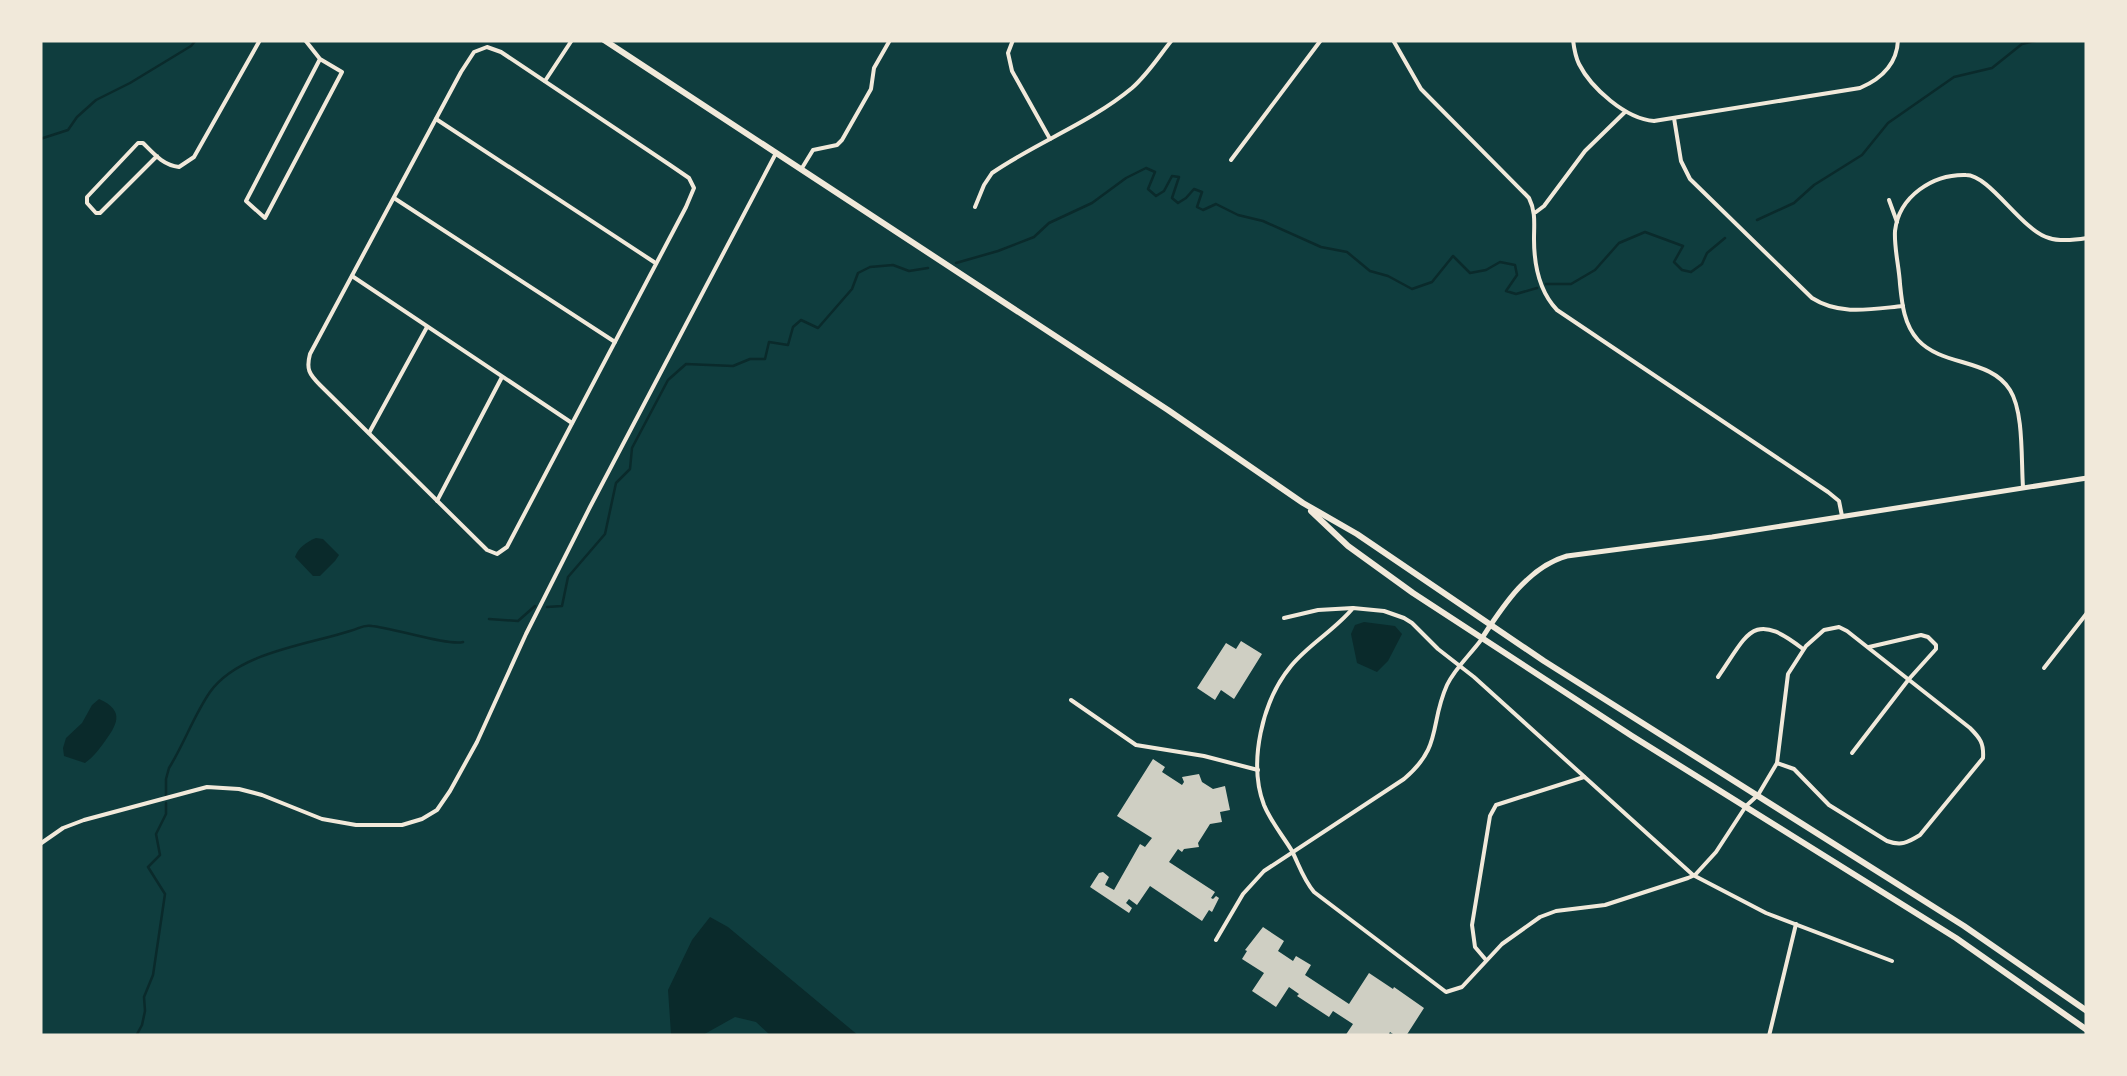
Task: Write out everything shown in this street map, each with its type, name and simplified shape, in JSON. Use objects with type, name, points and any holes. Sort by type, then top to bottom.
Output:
[{"type":"main road","points":[[604,40],[1640,723],[1964,926],[2087,1012]]},
{"type":"main road","points":[[1303,503],[1348,546],[1482,638],[1956,938],[2087,1030]]},
{"type":"street","points":[[157,156],[100,214],[87,203],[86,197],[138,143],[143,143],[171,166],[179,167],[194,157],[260,40]]},
{"type":"street","points":[[305,40],[320,59],[342,72],[264,218],[246,201],[320,59]]},
{"type":"street","points":[[545,81],[572,40]]},
{"type":"street","points":[[801,170],[812,150],[837,145],[842,140],[871,90],[874,68],[890,40]]},
{"type":"street","points":[[1013,40],[1008,53],[1012,71],[1050,138]]},
{"type":"street","points":[[975,208],[992,173],[1107,106],[1156,63],[1172,40]]},
{"type":"street","points":[[1231,160],[1321,40]]},
{"type":"street","points":[[1393,40],[1421,89],[1529,198],[1534,213],[1537,270],[1542,288],[1557,310],[1828,492],[1839,500],[1842,516]]},
{"type":"street","points":[[1573,40],[1581,69],[1625,112],[1646,120],[1860,88],[1876,80],[1889,66],[1898,40]]},
{"type":"street","points":[[480,48],[494,49],[693,183],[693,193],[503,552],[487,550],[311,376],[307,365],[436,119],[469,57],[480,48]]},
{"type":"street","points":[[1534,213],[1544,206],[1585,151],[1625,112]]},
{"type":"street","points":[[1674,118],[1681,162],[1690,178],[1812,298],[1827,307],[1844,310],[1903,306]]},
{"type":"street","points":[[436,119],[656,263]]},
{"type":"street","points":[[40,844],[84,820],[207,787],[239,789],[322,819],[356,825],[402,824],[437,810],[477,742],[590,507],[776,154]]},
{"type":"street","points":[[2022,488],[2017,408],[2011,391],[1987,371],[1937,354],[1920,343],[1910,328],[1895,245],[1897,222],[1908,200],[1922,187],[1970,175],[2043,236],[2062,240],[2087,238]]},
{"type":"street","points":[[394,198],[615,342]]},
{"type":"street","points":[[1889,200],[1897,222]]},
{"type":"street","points":[[352,276],[572,422]]},
{"type":"street","points":[[369,433],[427,327]]},
{"type":"street","points":[[437,500],[502,377]]},
{"type":"street","points":[[1216,940],[1237,903],[1264,872],[1417,767],[1428,753],[1446,688],[1490,625],[1524,582],[1544,564],[1576,554],[1712,537],[2087,478]]},
{"type":"street","points":[[1284,618],[1318,610],[1353,608],[1384,611],[1404,618],[1693,875],[1748,905],[1889,959]]},
{"type":"street","points":[[1353,608],[1294,663],[1275,692],[1261,737],[1258,782],[1264,804],[1314,892],[1443,991],[1462,987],[1502,944],[1540,916],[1605,905],[1693,875],[1708,862],[1777,763],[1788,674],[1824,630],[1839,628],[1868,647],[1970,728],[1984,747],[1983,758],[1920,835],[1898,845],[1829,805],[1794,769],[1777,763]]},
{"type":"street","points":[[2044,668],[2087,613]]},
{"type":"street","points":[[1718,677],[1746,636],[1754,631],[1782,632],[1804,650]]},
{"type":"street","points":[[1852,753],[1936,645],[1921,634],[1868,647]]},
{"type":"street","points":[[1071,700],[1136,745],[1258,770]]},
{"type":"street","points":[[1486,960],[1475,946],[1472,926],[1489,821],[1496,805],[1586,776]]},
{"type":"street","points":[[1769,1036],[1796,924]]},
{"type":"water","points":[[316,538],[323,539],[339,555],[320,576],[313,576],[295,557]]},
{"type":"water","points":[[1364,622],[1395,626],[1402,634],[1388,661],[1377,672],[1357,663],[1351,634],[1355,625]]},
{"type":"water","points":[[99,699],[116,714],[112,731],[85,763],[64,756],[66,738]]},
{"type":"water","points":[[710,917],[728,927],[859,1036],[771,1036],[756,1022],[735,1017],[701,1036],[671,1034],[668,990],[692,940]]},
{"type":"building","points":[[1241,641],[1262,654],[1234,699],[1221,690],[1215,700],[1197,688],[1226,643],[1236,649]]},
{"type":"building","points":[[1153,759],[1165,767],[1162,772],[1182,785],[1182,777],[1199,774],[1202,782],[1213,789],[1225,786],[1230,810],[1220,812],[1222,822],[1210,824],[1199,847],[1182,852],[1178,849],[1169,862],[1215,892],[1211,898],[1219,898],[1202,921],[1150,886],[1137,905],[1129,899],[1129,913],[1090,887],[1103,872],[1109,877],[1105,885],[1114,890],[1140,844],[1145,847],[1152,838],[1117,816]]},
{"type":"building","points":[[1263,927],[1284,941],[1278,951],[1293,961],[1296,956],[1311,965],[1305,975],[1349,1004],[1369,973],[1424,1008],[1406,1036],[1390,1032],[1388,1036],[1345,1036],[1353,1024],[1333,1011],[1329,1017],[1289,987],[1276,1007],[1252,991],[1264,973],[1242,959]]},
{"type":"waterway","points":[[40,139],[68,130],[96,100],[196,40]]},
{"type":"waterway","points":[[1757,220],[1794,203],[1814,185],[1862,155],[1888,123],[1954,77],[1992,68],[2022,44],[2040,40]]},
{"type":"waterway","points":[[956,263],[1034,237],[1049,223],[1092,203],[1146,168],[1155,172],[1148,189],[1156,196],[1164,191],[1172,176],[1179,177],[1172,198],[1178,203],[1194,189],[1202,192],[1197,207],[1203,210],[1216,204],[1321,247],[1347,252],[1370,271],[1412,289],[1432,282],[1453,256],[1470,273],[1500,262],[1515,265],[1517,275],[1506,291],[1516,294],[1537,288]]},
{"type":"waterway","points":[[1546,284],[1571,284],[1595,270],[1619,243],[1645,232],[1683,246],[1674,262],[1691,272],[1725,238]]},
{"type":"waterway","points":[[547,607],[562,606],[568,577],[605,534],[616,483],[630,469],[632,448],[668,380],[686,364],[733,366],[750,359],[765,359],[769,342],[788,345],[793,327],[801,320],[818,328],[852,289],[858,273],[870,267],[893,265],[909,271],[928,268]]},
{"type":"waterway","points":[[489,619],[518,621],[535,606]]},
{"type":"waterway","points":[[166,796],[169,768],[199,710],[210,692],[238,668],[275,652],[366,626],[463,642]]},
{"type":"waterway","points":[[136,1036],[153,975],[165,894],[148,867],[160,855],[156,834],[166,814],[166,803]]}]
